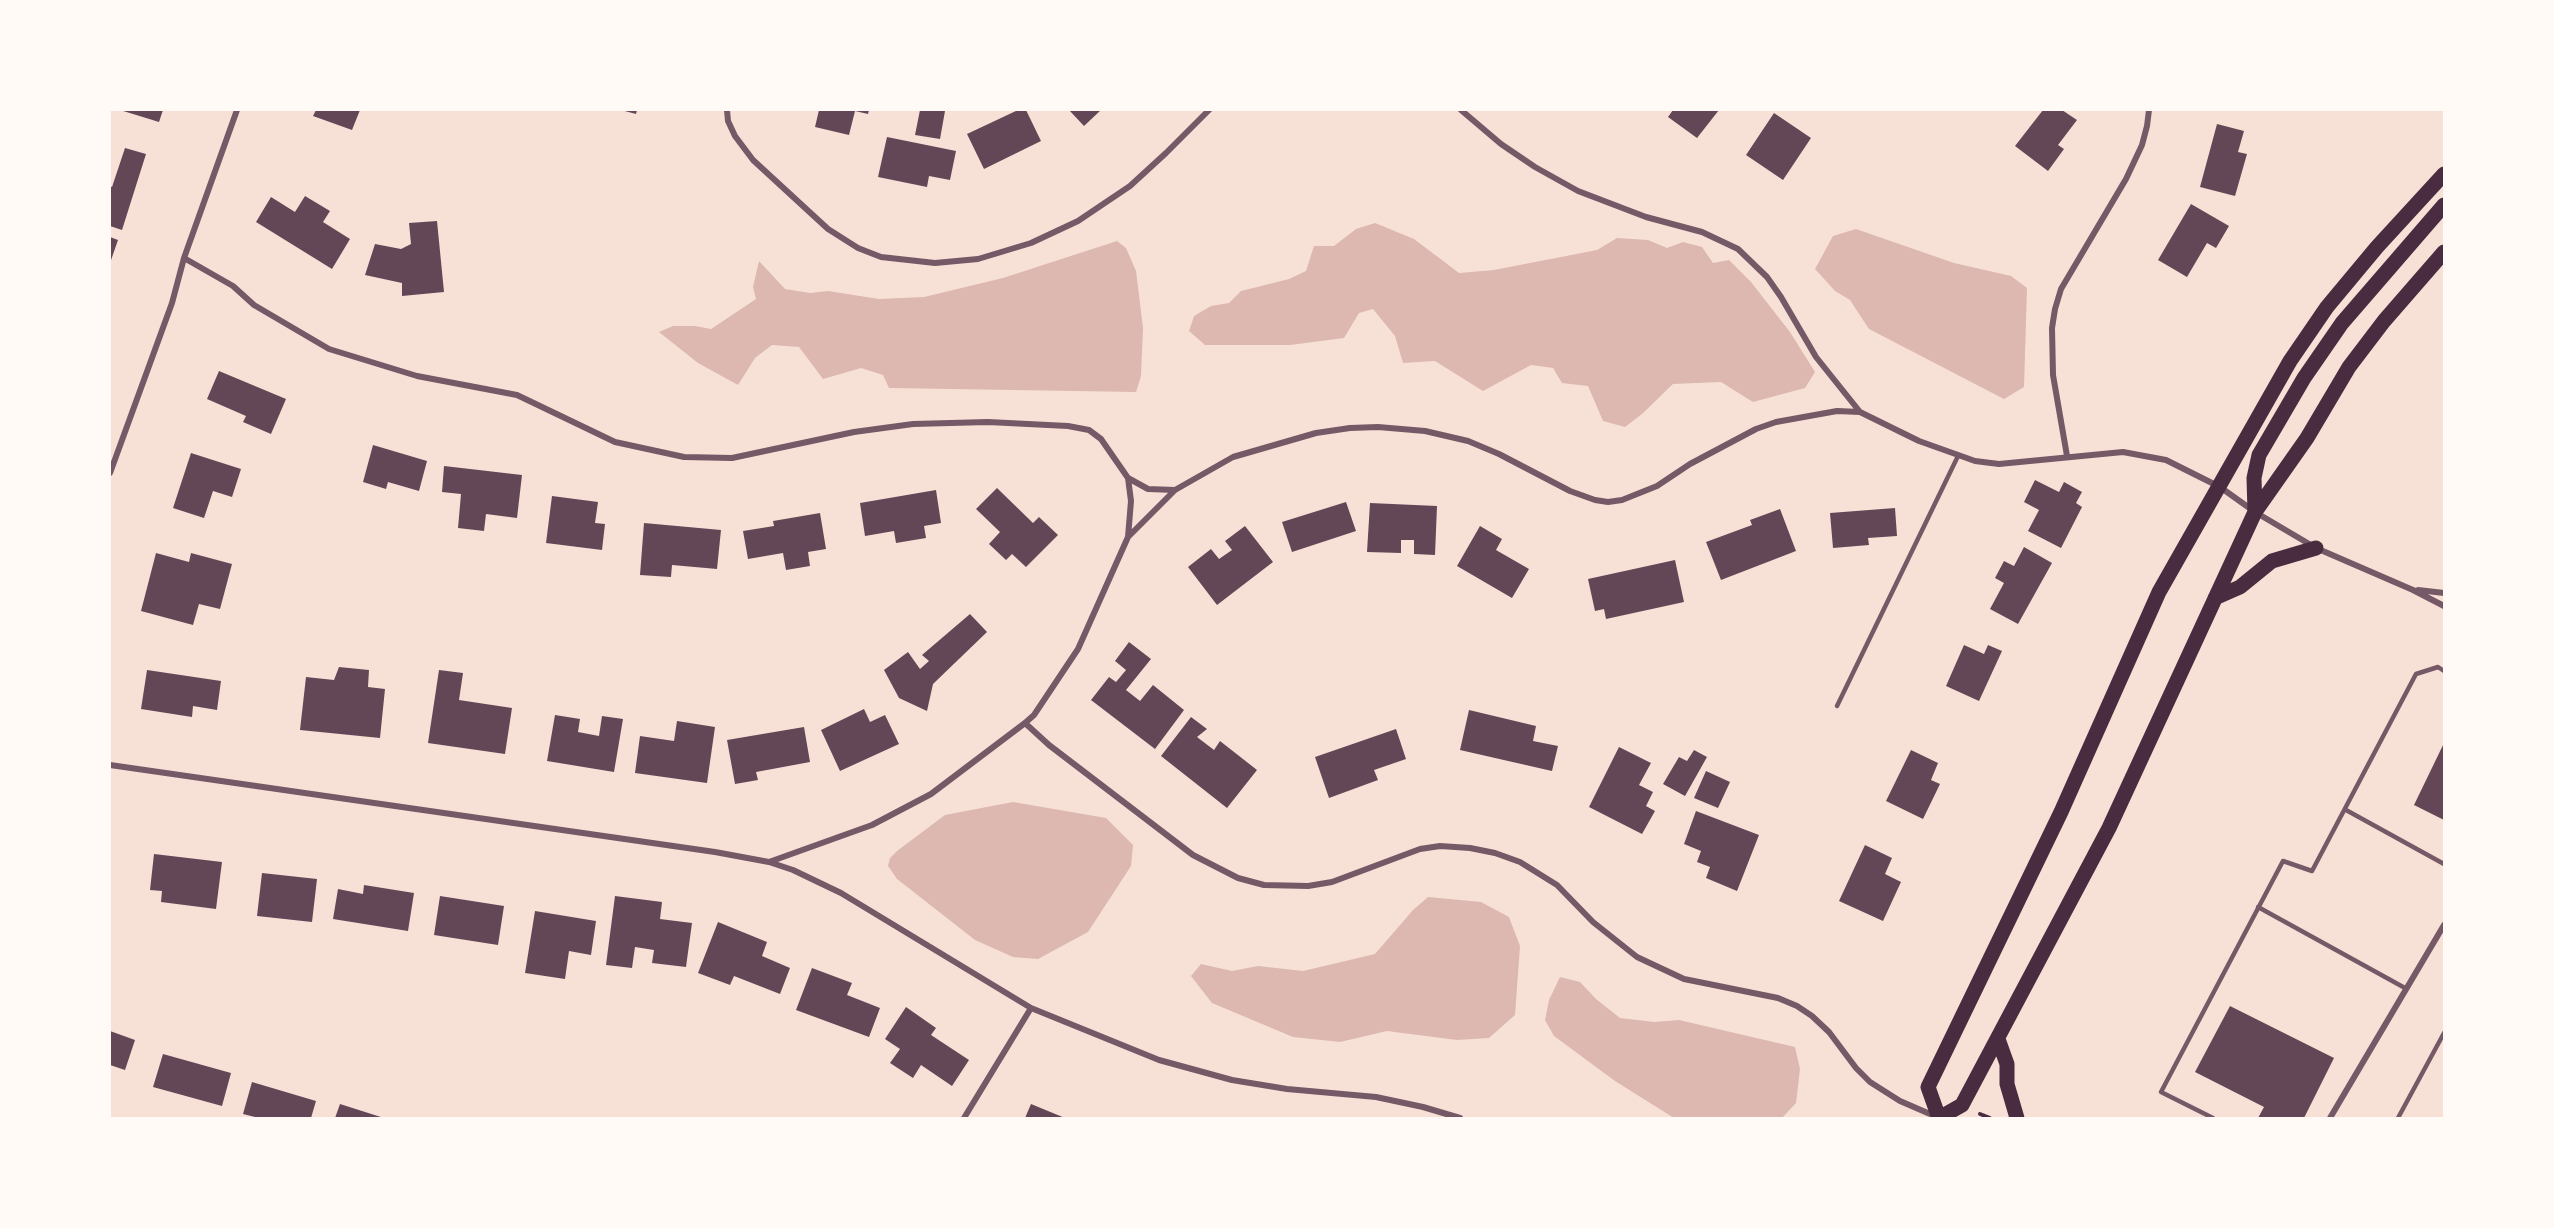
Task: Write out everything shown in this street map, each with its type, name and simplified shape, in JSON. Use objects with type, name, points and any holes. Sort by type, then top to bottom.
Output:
[{"type":"main road","points":[[2445,174],[2377,247],[2327,307],[2290,361],[2159,592],[2061,812],[1928,1087],[1939,1118],[1962,1105],[2109,828],[2255,512],[2307,438],[2349,367],[2384,321],[2445,252]]},
{"type":"main road","points":[[2255,512],[2254,478],[2259,455],[2304,378],[2342,323],[2445,205]]},
{"type":"main road","points":[[2215,598],[2240,587],[2272,561],[2316,548]]},
{"type":"main road","points":[[1998,1039],[2007,1064],[2009,1092],[2017,1119]]},
{"type":"street","points":[[110,473],[172,303],[184,258],[237,110]]},
{"type":"street","points":[[727,110],[728,122],[735,136],[753,160],[828,229],[858,248],[881,257],[935,263],[978,259],[1031,243],[1078,221],[1130,186],[1209,110]]},
{"type":"street","points":[[1461,110],[1501,144],[1578,191],[1646,217],[1702,232],[1738,249],[1767,277],[1816,357],[1860,411],[1919,441],[1958,456],[1998,464],[2123,452],[2166,460],[2220,487],[2255,512],[2316,548],[2445,606]]},
{"type":"street","points":[[2067,456],[2053,375],[2052,328],[2055,309],[2061,289],[2126,179],[2142,145],[2148,110]]},
{"type":"street","points":[[184,258],[233,286],[254,304],[329,349],[417,376],[517,395],[615,442],[684,457],[732,458],[854,432],[913,424],[988,422],[1059,425],[1089,430],[1101,439],[1128,478],[1148,489],[1175,490]]},
{"type":"street","points":[[1128,537],[1175,490],[1233,457],[1316,433],[1378,427],[1425,431],[1468,441],[1499,453],[1570,491],[1608,502],[1622,500],[1657,486],[1690,464],[1756,429],[1776,422],[1837,411],[1860,411]]},
{"type":"street","points":[[769,862],[872,825],[931,794],[1034,715],[1078,650],[1128,537],[1131,501],[1128,478]]},
{"type":"street","points":[[2413,590],[2445,592]]},
{"type":"street","points":[[1025,723],[1049,745],[1193,855],[1239,878],[1264,885],[1316,885],[1355,875],[1420,849],[1440,846],[1470,848],[1495,853],[1520,862],[1557,885],[1593,922],[1637,957],[1660,970],[1700,984],[1778,998],[1797,1006],[1829,1032],[1856,1068],[1870,1082],[1900,1101],[1939,1118]]},
{"type":"street","points":[[110,765],[716,852],[769,862],[793,870],[841,893],[1030,1008],[1159,1060],[1232,1080],[1376,1097],[1423,1107],[1460,1119]]},
{"type":"street","points":[[2330,1119],[2445,925]]},
{"type":"street","points":[[964,1119],[1030,1008]]},
{"type":"lane","points":[[1837,706],[1958,456]]},
{"type":"lane","points":[[2213,1119],[2161,1092],[2283,861],[2312,871],[2416,675],[2438,668],[2445,671]]},
{"type":"lane","points":[[2346,810],[2445,864]]},
{"type":"lane","points":[[2258,907],[2406,988]]},
{"type":"lane","points":[[2398,1119],[2445,1033]]},
{"type":"path","points":[[1980,1114],[1990,1119]]},
{"type":"shaded area","points":[[1375,223],[1414,239],[1459,273],[1494,270],[1597,250],[1617,238],[1648,240],[1667,248],[1683,242],[1702,247],[1713,263],[1729,260],[1751,282],[1790,332],[1815,372],[1805,388],[1753,402],[1721,382],[1673,384],[1625,427],[1603,421],[1588,386],[1562,383],[1553,368],[1531,365],[1483,391],[1435,361],[1403,363],[1395,336],[1373,309],[1359,313],[1344,338],[1290,345],[1205,345],[1189,331],[1194,316],[1211,306],[1229,303],[1241,291],[1289,279],[1306,271],[1314,246],[1334,246],[1356,229]]},
{"type":"shaded area","points":[[1856,229],[1954,263],[2011,276],[2027,288],[2024,387],[2004,399],[1869,329],[1850,300],[1835,291],[1815,269],[1833,236]]},
{"type":"shaded area","points":[[1117,241],[1126,248],[1136,271],[1143,328],[1141,376],[1136,392],[889,388],[883,375],[861,368],[823,379],[799,347],[772,345],[755,358],[738,385],[698,363],[659,332],[673,326],[711,329],[756,299],[753,287],[759,261],[785,289],[810,293],[828,291],[879,299],[924,297],[1003,278]]},
{"type":"shaded area","points":[[1013,802],[1106,818],[1133,845],[1131,866],[1088,932],[1038,959],[1013,957],[975,940],[897,879],[888,866],[890,858],[897,851],[945,815]]},
{"type":"shaded area","points":[[1428,897],[1481,902],[1509,917],[1520,946],[1515,1015],[1489,1038],[1457,1040],[1387,1031],[1340,1042],[1293,1037],[1212,1003],[1191,976],[1201,964],[1232,971],[1258,966],[1303,971],[1375,954],[1413,910]]},
{"type":"shaded area","points":[[1560,977],[1580,982],[1596,999],[1620,1018],[1654,1022],[1679,1020],[1795,1047],[1800,1069],[1796,1103],[1782,1118],[1674,1118],[1615,1081],[1554,1036],[1545,1020],[1549,1000]]},
{"type":"building","points":[[120,110],[163,110],[159,122]]},
{"type":"building","points":[[316,110],[360,110],[352,130],[313,116]]},
{"type":"building","points":[[621,110],[637,110],[636,114]]},
{"type":"building","points":[[819,110],[869,110],[868,114],[855,111],[849,135],[815,127]]},
{"type":"building","points":[[920,110],[945,111],[940,139],[915,135]]},
{"type":"building","points":[[1018,110],[1026,110],[1041,141],[984,169],[967,134]]},
{"type":"building","points":[[1069,110],[1101,110],[1084,126]]},
{"type":"building","points":[[1673,110],[1719,110],[1697,138],[1668,117]]},
{"type":"building","points":[[2043,110],[2062,110],[2077,120],[2058,145],[2064,149],[2048,171],[2015,146]]},
{"type":"building","points":[[1774,113],[1811,138],[1783,180],[1746,155]]},
{"type":"building","points":[[2217,124],[2244,131],[2238,152],[2247,154],[2235,196],[2200,187]]},
{"type":"building","points":[[887,137],[956,151],[950,180],[929,176],[927,187],[878,177]]},
{"type":"building","points":[[125,148],[146,154],[122,230],[110,226],[110,186],[112,187]]},
{"type":"building","points":[[305,196],[330,211],[323,222],[350,239],[332,269],[256,222],[271,197],[295,212]]},
{"type":"building","points":[[2191,204],[2229,226],[2216,248],[2207,243],[2187,277],[2158,260]]},
{"type":"building","points":[[437,221],[444,292],[402,296],[402,283],[365,275],[375,244],[401,249],[411,244],[409,223]]},
{"type":"building","points":[[110,237],[118,240],[110,263]]},
{"type":"building","points":[[219,371],[286,399],[271,434],[243,422],[246,416],[207,399]]},
{"type":"building","points":[[373,445],[427,461],[419,491],[388,482],[386,489],[363,482]]},
{"type":"building","points":[[191,453],[241,469],[232,497],[213,491],[204,518],[173,508]]},
{"type":"building","points":[[444,466],[522,475],[517,518],[486,514],[484,531],[458,528],[461,494],[442,492]]},
{"type":"building","points":[[2035,480],[2059,492],[2064,482],[2082,492],[2076,503],[2082,507],[2061,548],[2028,531],[2039,510],[2024,502]]},
{"type":"building","points":[[997,488],[1033,523],[1039,517],[1058,535],[1026,567],[1012,554],[1006,560],[989,544],[1000,532],[976,509]]},
{"type":"building","points":[[936,490],[941,523],[924,526],[926,538],[896,543],[894,531],[865,536],[860,503]]},
{"type":"building","points":[[552,496],[598,502],[595,523],[605,524],[602,550],[546,543]]},
{"type":"building","points":[[1346,502],[1356,531],[1292,552],[1282,522]]},
{"type":"building","points":[[1370,503],[1437,506],[1435,555],[1414,554],[1414,540],[1401,540],[1401,553],[1367,552]]},
{"type":"building","points":[[1895,508],[1897,536],[1868,538],[1869,545],[1833,548],[1830,513]]},
{"type":"building","points":[[1780,509],[1796,551],[1721,580],[1706,542],[1752,525],[1750,520]]},
{"type":"building","points":[[820,513],[826,549],[808,552],[810,566],[786,570],[783,553],[748,559],[743,531],[774,526],[773,521]]},
{"type":"building","points":[[644,523],[721,530],[717,569],[672,565],[671,577],[640,575]]},
{"type":"building","points":[[1245,526],[1273,562],[1217,605],[1188,567],[1211,549],[1219,559],[1232,550],[1225,541]]},
{"type":"building","points":[[1480,526],[1502,539],[1496,550],[1529,569],[1512,598],[1457,566]]},
{"type":"building","points":[[2024,547],[2052,563],[2018,624],[1990,609],[2004,583],[1995,578],[2004,561],[2014,566]]},
{"type":"building","points":[[156,553],[189,562],[191,553],[232,564],[220,609],[199,604],[193,625],[141,611]]},
{"type":"building","points":[[1675,560],[1684,602],[1606,619],[1604,609],[1595,611],[1588,579]]},
{"type":"building","points":[[970,614],[987,632],[933,684],[927,711],[899,698],[884,670],[908,652],[920,669],[929,661],[922,655]]},
{"type":"building","points":[[1129,642],[1151,659],[1126,690],[1140,701],[1153,685],[1184,710],[1155,749],[1091,700],[1109,677],[1116,682],[1126,670],[1115,661]]},
{"type":"building","points":[[1964,645],[1984,654],[1988,645],[2002,651],[1979,701],[1946,686]]},
{"type":"building","points":[[339,667],[369,670],[368,687],[385,689],[380,738],[300,730],[306,677],[334,680]]},
{"type":"building","points":[[147,670],[221,681],[217,710],[193,706],[192,717],[141,709]]},
{"type":"building","points":[[439,670],[463,673],[459,700],[512,708],[505,754],[428,743]]},
{"type":"building","points":[[864,709],[870,722],[885,715],[899,744],[840,771],[821,730]]},
{"type":"building","points":[[1469,710],[1536,726],[1533,741],[1558,746],[1552,771],[1460,750]]},
{"type":"building","points":[[555,715],[580,719],[578,732],[599,736],[602,716],[623,719],[614,772],[547,761]]},
{"type":"building","points":[[1191,717],[1207,729],[1197,737],[1214,750],[1220,741],[1257,770],[1227,808],[1161,756]]},
{"type":"building","points":[[677,721],[715,727],[707,783],[635,773],[640,736],[674,741]]},
{"type":"building","points":[[804,727],[810,762],[756,772],[758,780],[735,784],[727,740]]},
{"type":"building","points":[[1396,729],[1406,759],[1374,770],[1378,780],[1329,798],[1315,757]]},
{"type":"building","points":[[2444,743],[2444,820],[2414,805]]},
{"type":"building","points":[[1619,747],[1651,763],[1639,785],[1653,792],[1646,806],[1655,811],[1642,834],[1589,807]]},
{"type":"building","points":[[1694,750],[1707,757],[1685,796],[1663,784],[1679,757],[1687,761]]},
{"type":"building","points":[[1911,750],[1938,763],[1931,780],[1940,784],[1923,819],[1886,801]]},
{"type":"building","points":[[1706,771],[1730,782],[1718,808],[1694,798]]},
{"type":"building","points":[[1696,811],[1759,835],[1737,891],[1706,878],[1710,867],[1697,862],[1701,851],[1684,844]]},
{"type":"building","points":[[1865,845],[1892,858],[1885,874],[1901,882],[1883,921],[1839,901]]},
{"type":"building","points":[[154,854],[222,862],[216,909],[161,902],[162,891],[150,890]]},
{"type":"building","points":[[262,873],[317,879],[312,922],[257,916]]},
{"type":"building","points":[[364,885],[414,893],[408,931],[333,919],[338,889],[363,894]]},
{"type":"building","points":[[440,896],[504,906],[498,945],[434,935]]},
{"type":"building","points":[[615,896],[662,902],[660,919],[692,923],[686,967],[652,963],[654,950],[635,947],[632,968],[606,965]]},
{"type":"building","points":[[535,911],[596,921],[591,955],[569,951],[565,979],[525,973]]},
{"type":"building","points":[[718,922],[767,942],[762,956],[790,968],[780,994],[734,976],[730,985],[698,973]]},
{"type":"building","points":[[812,968],[852,983],[847,995],[880,1008],[869,1037],[796,1010]]},
{"type":"building","points":[[2230,1006],[2334,1058],[2304,1118],[2258,1118],[2264,1107],[2195,1072]]},
{"type":"building","points":[[906,1007],[936,1028],[931,1035],[969,1060],[952,1086],[921,1065],[913,1078],[890,1063],[900,1049],[885,1039]]},
{"type":"building","points":[[110,1031],[135,1040],[125,1070],[110,1065]]},
{"type":"building","points":[[163,1054],[231,1073],[222,1106],[153,1087]]},
{"type":"building","points":[[252,1082],[316,1101],[311,1118],[259,1118],[243,1114]]},
{"type":"building","points":[[340,1104],[384,1118],[335,1118]]},
{"type":"building","points":[[1031,1104],[1065,1118],[1025,1118]]}]
